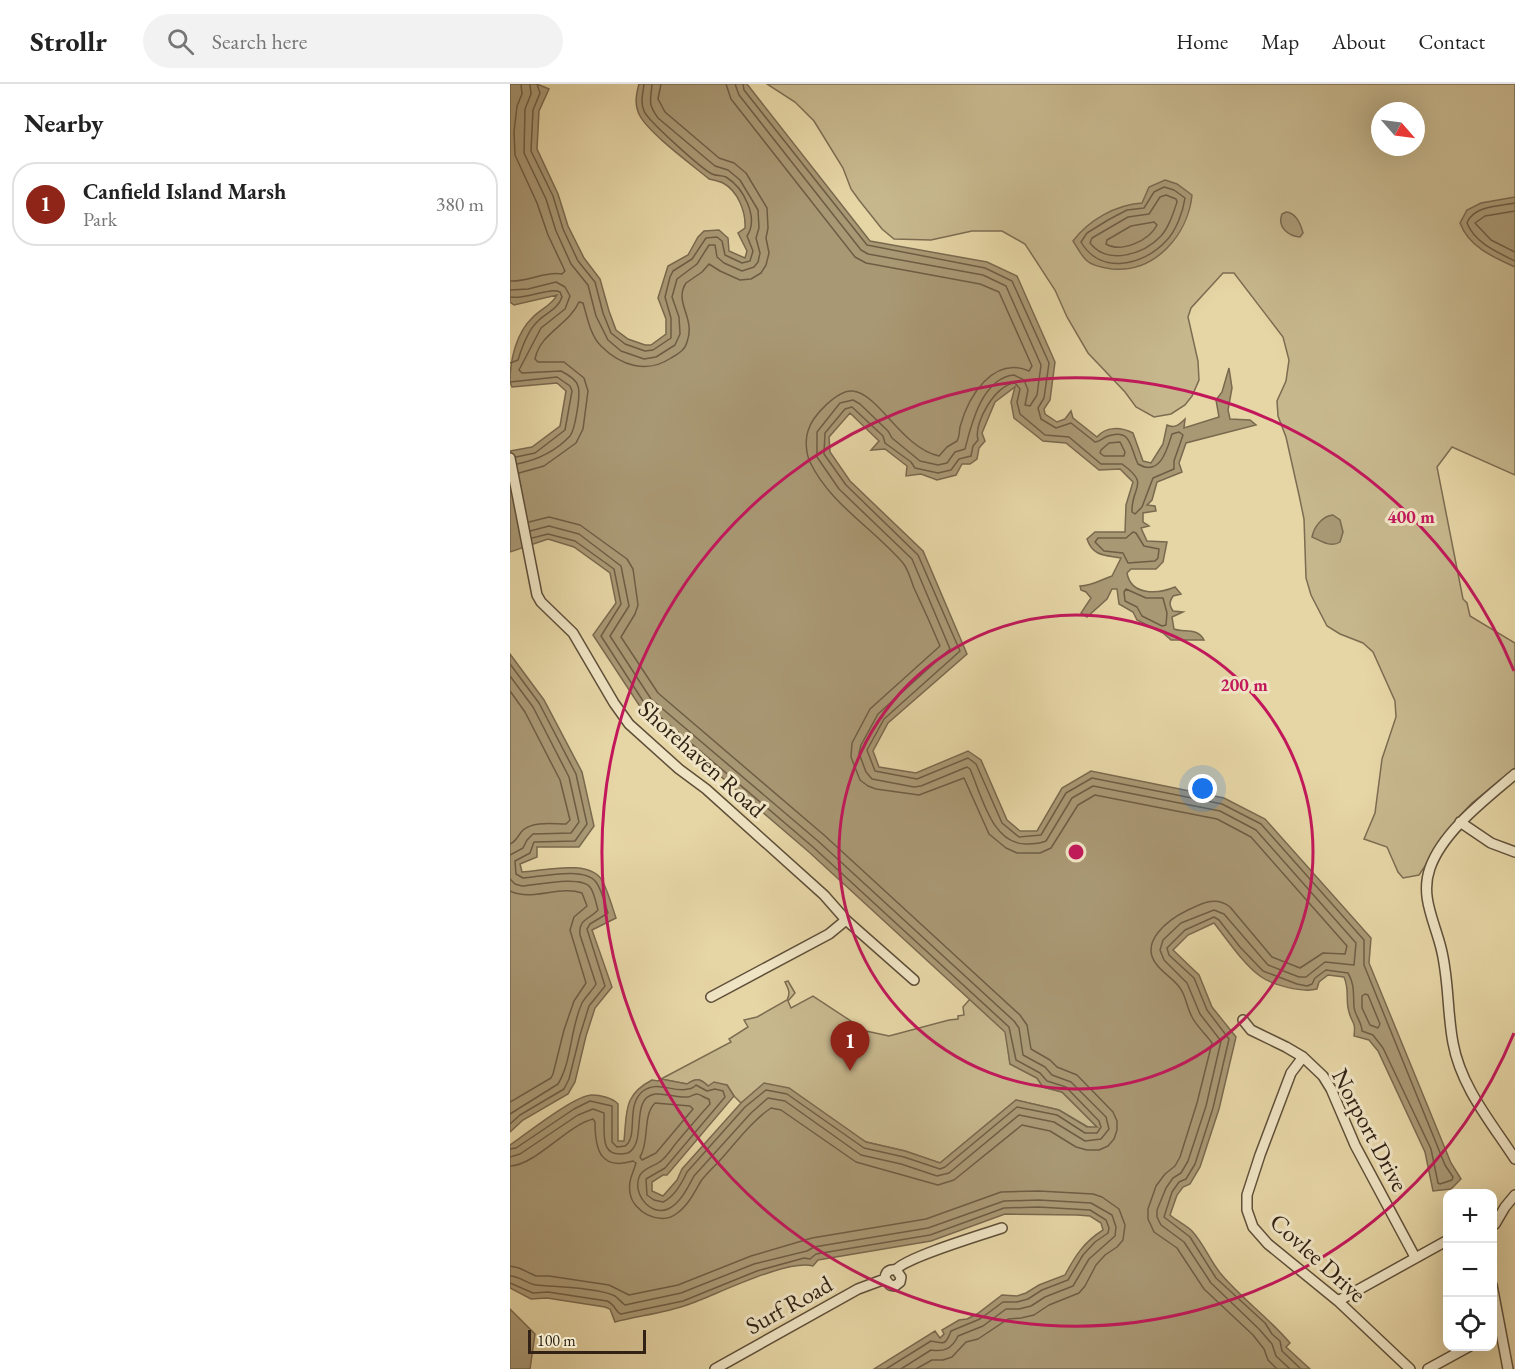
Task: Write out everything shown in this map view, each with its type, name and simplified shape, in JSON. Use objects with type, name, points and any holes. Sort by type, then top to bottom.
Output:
[{"type":"street","name":"Shorehaven Road","points":[[510,458],[539,599],[573,633],[629,724],[825,895],[846,920],[914,980]]},
{"type":"street","points":[[1515,774],[1460,822],[1434,860],[1427,878],[1426,897],[1444,964],[1453,1044],[1459,1067],[1473,1095],[1515,1159]]},
{"type":"street","points":[[1460,822],[1491,843],[1515,852]]},
{"type":"street","points":[[711,997],[830,934],[846,920]]},
{"type":"street","name":"Norport Drive","points":[[1243,1020],[1251,1030],[1303,1057],[1323,1076],[1355,1145],[1414,1257]]},
{"type":"street","name":"Covlee Drive","points":[[1303,1057],[1291,1073],[1247,1195],[1247,1210],[1252,1227],[1268,1244],[1338,1301],[1410,1369]]},
{"type":"street","points":[[1497,1219],[1515,1195]]},
{"type":"street","name":"Surf Road","points":[[885,1279],[888,1271],[896,1270],[916,1258],[1002,1228]]},
{"type":"street","points":[[1338,1301],[1443,1242]]},
{"type":"street","name":"Surf Road","points":[[885,1279],[890,1286],[898,1284],[901,1277],[896,1270]]},
{"type":"street","name":"Surf Road","points":[[715,1369],[858,1288],[885,1279]]},
{"type":"street","points":[[1497,1334],[1508,1369]]},
{"type":"street","points":[[1428,1369],[1462,1351]]},
{"type":"shaded area","points":[[767,84],[1515,84],[1515,475],[1452,447],[1437,467],[1463,599],[1467,603],[1470,616],[1515,643],[1515,768],[1472,803],[1455,821],[1419,875],[1403,878],[1387,847],[1364,839],[1375,813],[1382,759],[1396,717],[1395,701],[1373,652],[1363,643],[1327,626],[1311,595],[1306,578],[1304,519],[1286,437],[1278,416],[1277,401],[1286,381],[1289,360],[1283,337],[1234,273],[1223,273],[1191,308],[1188,317],[1198,361],[1199,380],[1192,396],[1185,405],[1171,414],[1154,417],[1136,407],[1088,353],[1067,317],[1055,290],[1025,244],[1002,231],[972,231],[931,240],[894,239],[882,229],[851,189],[843,168],[814,121],[795,102]]},
{"type":"shaded area","points":[[788,981],[795,993],[788,1001],[791,1008],[813,996],[866,1031],[889,1036],[958,1019],[958,1016],[964,1015],[963,1007],[970,999],[1006,1032],[1010,1064],[1037,1078],[1043,1087],[1062,1092],[1098,1128],[1088,1127],[1059,1110],[1016,1100],[940,1163],[905,1151],[866,1142],[764,1084],[741,1103],[727,1085],[708,1086],[698,1080],[687,1084],[661,1079],[731,1042],[729,1039],[748,1027],[744,1020],[757,1017],[787,1000],[789,993],[785,982]]},
{"type":"water","points":[[510,84],[537,84],[549,89],[539,111],[537,149],[558,194],[568,226],[584,258],[600,279],[616,330],[628,339],[651,345],[666,334],[666,319],[658,298],[668,266],[688,255],[704,231],[719,230],[728,238],[729,251],[745,258],[747,251],[738,233],[745,228],[745,222],[737,197],[723,183],[709,179],[661,140],[645,123],[636,104],[639,84],[747,84],[870,241],[987,262],[1017,276],[1055,362],[1050,400],[1044,409],[1045,414],[1057,422],[1065,419],[1071,411],[1073,418],[1097,437],[1109,429],[1133,433],[1143,461],[1151,463],[1163,444],[1167,425],[1175,426],[1185,419],[1184,428],[1219,417],[1216,400],[1222,392],[1229,368],[1232,388],[1228,410],[1230,419],[1250,420],[1256,425],[1186,443],[1179,463],[1182,472],[1157,482],[1152,500],[1147,505],[1155,506],[1156,511],[1143,513],[1143,522],[1149,526],[1141,528],[1147,541],[1167,542],[1163,562],[1156,569],[1131,569],[1127,573],[1134,586],[1139,589],[1153,592],[1175,587],[1181,594],[1173,596],[1170,602],[1171,607],[1173,611],[1183,612],[1172,617],[1174,629],[1198,633],[1204,640],[1171,640],[1163,633],[1137,620],[1133,612],[1119,604],[1117,589],[1112,589],[1107,599],[1087,617],[1081,613],[1091,598],[1081,590],[1080,586],[1112,576],[1121,558],[1096,552],[1087,539],[1095,532],[1125,532],[1126,505],[1133,482],[1120,469],[1099,470],[1066,443],[1043,441],[1014,418],[1011,402],[1015,387],[995,402],[982,433],[985,441],[979,448],[977,459],[970,464],[962,464],[956,475],[937,480],[921,474],[906,476],[907,466],[885,449],[871,450],[879,441],[850,413],[829,437],[830,452],[850,481],[923,551],[967,654],[888,723],[873,751],[879,767],[916,773],[968,751],[981,760],[1007,820],[1020,831],[1037,831],[1062,788],[1091,771],[1224,798],[1265,819],[1371,938],[1369,963],[1451,1163],[1461,1179],[1451,1189],[1433,1191],[1425,1152],[1378,1051],[1369,1040],[1354,1036],[1354,1025],[1348,1008],[1344,977],[1328,975],[1319,982],[1317,989],[1311,990],[1296,989],[1272,982],[1260,976],[1248,965],[1214,923],[1188,935],[1173,950],[1199,975],[1212,1007],[1236,1037],[1219,1109],[1200,1167],[1190,1184],[1183,1187],[1177,1195],[1170,1215],[1192,1231],[1221,1274],[1282,1334],[1290,1343],[1286,1347],[1310,1369],[874,1369],[935,1331],[940,1338],[944,1334],[942,1330],[959,1320],[977,1314],[1002,1295],[1017,1296],[1065,1275],[1090,1239],[1103,1230],[1101,1223],[1090,1216],[1005,1214],[931,1241],[818,1260],[813,1266],[801,1265],[786,1268],[751,1279],[678,1308],[615,1322],[610,1309],[605,1307],[547,1298],[531,1299],[510,1288],[510,1145],[538,1124],[584,1097],[602,1096],[618,1104],[618,1141],[624,1141],[628,1105],[631,1098],[652,1080],[661,1079],[687,1084],[698,1080],[708,1086],[714,1082],[727,1085],[734,1096],[667,1175],[652,1182],[652,1191],[663,1196],[677,1180],[682,1169],[741,1103],[764,1083],[789,1088],[866,1142],[905,1151],[940,1163],[1016,1100],[1059,1110],[1087,1127],[1097,1127],[1062,1092],[1043,1087],[1037,1078],[1010,1064],[1005,1032],[809,852],[641,708],[593,635],[616,603],[610,573],[574,547],[548,539],[510,552],[510,451],[532,447],[560,426],[566,391],[557,383],[512,387],[511,365],[518,339],[527,323],[557,295],[514,305],[510,302]]},
{"type":"water","points":[[1165,180],[1177,184],[1192,195],[1184,224],[1167,248],[1142,265],[1128,269],[1102,267],[1086,260],[1073,241],[1079,233],[1095,220],[1113,210],[1142,203],[1149,187]]},
{"type":"water","points":[[1515,197],[1515,267],[1490,255],[1476,245],[1469,239],[1460,223],[1467,210],[1481,203]]},
{"type":"water","points":[[1286,212],[1293,215],[1299,223],[1303,233],[1300,237],[1291,235],[1282,227],[1282,214]]},
{"type":"water","points":[[1333,515],[1340,520],[1343,532],[1340,542],[1330,544],[1312,537],[1319,523],[1325,517]]},
{"type":"water","points":[[510,654],[544,700],[582,772],[594,826],[579,847],[537,847],[537,857],[520,864],[522,872],[566,868],[588,870],[603,882],[616,918],[592,930],[612,987],[595,1008],[575,1082],[568,1094],[523,1120],[510,1132]]},
{"type":"water","points":[[510,1309],[535,1334],[530,1369],[510,1369]]},
{"type":"place","name":"Canfield Island Marsh","points":[[850,1071]]}]
